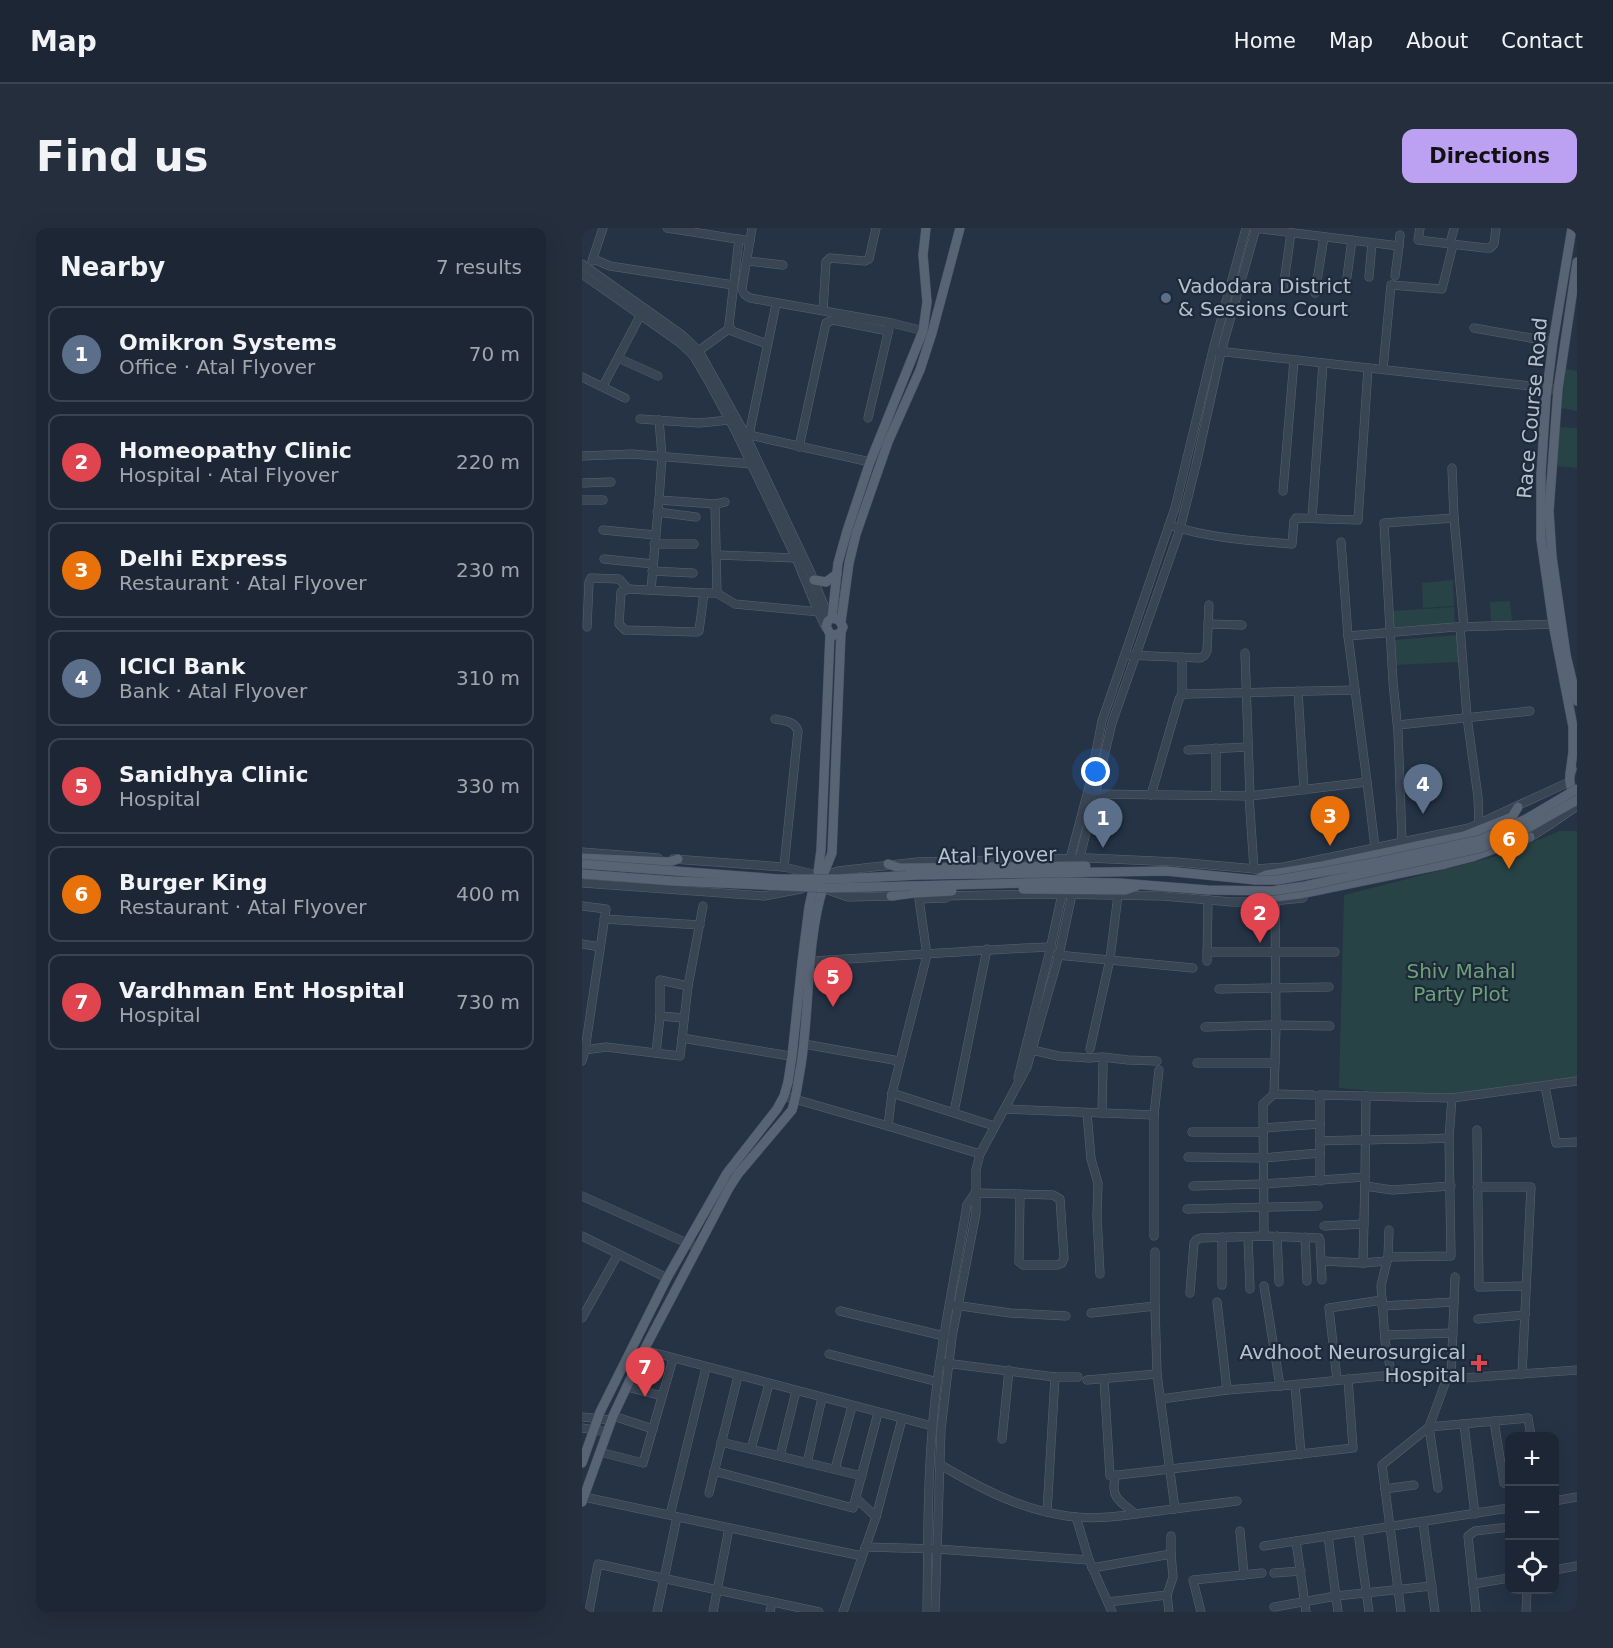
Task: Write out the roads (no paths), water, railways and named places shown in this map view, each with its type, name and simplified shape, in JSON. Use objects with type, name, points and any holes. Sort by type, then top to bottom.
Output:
[{"type":"main road","points":[[829,621],[888,441],[920,370],[927,332],[923,255],[926,228]]},
{"type":"main road","points":[[583,1500],[612,1418],[644,1350],[729,1188],[738,1174],[788,1115],[795,1100],[801,962],[809,907],[818,889],[829,884],[821,873],[829,621],[838,563],[870,462],[927,332],[960,228]]},
{"type":"main road","name":"Race Course Road","points":[[1570,778],[1573,752],[1572,700],[1541,532],[1541,474],[1547,388],[1572,228]]},
{"type":"main road","name":"Race Course Road","points":[[1558,624],[1549,511],[1558,389],[1577,262]]},
{"type":"main road","points":[[814,580],[826,582],[837,574]]},
{"type":"main road","points":[[582,1463],[585,1446],[597,1418],[667,1278],[727,1173],[777,1109],[804,1044],[818,906],[818,889],[810,879],[821,873],[832,853],[843,627],[829,621]]},
{"type":"main road","points":[[1577,762],[1570,778],[1571,789],[1577,799]]},
{"type":"main road","name":"Atal Flyover","points":[[582,864],[779,879],[1135,871],[1278,880],[1480,840],[1526,819],[1577,789]]},
{"type":"main road","name":"Atal Flyover","points":[[582,874],[673,881],[831,888],[1063,882],[1272,891],[1480,848],[1524,830],[1577,799]]},
{"type":"main road","points":[[1256,880],[1266,875],[1322,866],[1464,836],[1512,817],[1518,807]]},
{"type":"main road","points":[[1259,891],[1275,897],[1300,894],[1445,864],[1530,837]]},
{"type":"main road","points":[[582,858],[673,861]]},
{"type":"main road","points":[[888,864],[900,868],[1093,866],[1127,867],[1135,871]]},
{"type":"main road","points":[[891,896],[914,892],[1012,889],[1125,890],[1139,885]]},
{"type":"street","points":[[584,273],[593,258],[603,228]]},
{"type":"street","points":[[667,228],[750,241]]},
{"type":"street","points":[[752,228],[742,288],[746,296],[892,323],[927,332]]},
{"type":"street","points":[[823,310],[826,262],[830,258],[865,261],[869,259],[876,228]]},
{"type":"street","points":[[1016,1087],[1070,859],[1112,723],[1180,529],[1197,465],[1217,351],[1246,228]]},
{"type":"street","points":[[927,1612],[939,1464],[945,1336],[976,1213],[976,1170],[980,1154],[1026,1070],[1032,1050],[1059,955],[1080,858],[1102,721],[1169,525],[1217,351],[1255,228],[1399,246]]},
{"type":"street","points":[[1420,228],[1418,240],[1485,249],[1490,248],[1495,242],[1496,228]]},
{"type":"street","points":[[1383,369],[1391,285],[1442,289],[1454,228]]},
{"type":"street","points":[[1283,289],[1291,232]]},
{"type":"street","points":[[1395,276],[1400,235]]},
{"type":"street","points":[[1315,292],[1324,237]]},
{"type":"street","points":[[739,239],[730,328],[732,331],[767,344]]},
{"type":"street","points":[[1347,277],[1352,240]]},
{"type":"street","points":[[1369,277],[1372,243]]},
{"type":"street","points":[[593,258],[610,266],[733,285]]},
{"type":"street","points":[[748,261],[783,265]]},
{"type":"street","points":[[582,264],[584,273],[640,316],[696,353],[730,420],[751,454],[814,580],[829,621]]},
{"type":"street","points":[[584,273],[682,335],[696,353],[747,435],[752,464],[796,558],[829,621]]},
{"type":"street","points":[[747,435],[775,309]]},
{"type":"street","points":[[603,386],[640,316]]},
{"type":"street","points":[[799,447],[826,323],[833,320],[888,331]]},
{"type":"street","points":[[868,418],[888,331],[892,323]]},
{"type":"street","points":[[696,353],[730,328]]},
{"type":"street","points":[[1474,328],[1553,342]]},
{"type":"street","points":[[1217,351],[1558,389]]},
{"type":"street","points":[[618,358],[658,375]]},
{"type":"street","points":[[1283,491],[1294,360]]},
{"type":"street","points":[[1312,518],[1323,363]]},
{"type":"street","points":[[1169,525],[1221,536],[1292,544],[1294,521],[1299,517],[1358,520],[1368,368]]},
{"type":"street","points":[[582,377],[625,398]]},
{"type":"street","points":[[640,419],[699,423],[730,420]]},
{"type":"street","points":[[651,590],[662,456],[659,420]]},
{"type":"street","points":[[747,435],[870,462]]},
{"type":"street","points":[[582,456],[632,454],[752,464]]},
{"type":"street","points":[[1452,468],[1467,717],[1478,797],[1479,824]]},
{"type":"street","points":[[582,483],[611,482]]},
{"type":"street","points":[[582,501],[603,500]]},
{"type":"street","points":[[659,500],[715,504],[725,502]]},
{"type":"street","points":[[715,504],[717,593]]},
{"type":"street","points":[[657,513],[696,517]]},
{"type":"street","points":[[1401,841],[1398,725],[1393,682],[1384,523],[1454,518]]},
{"type":"street","points":[[603,530],[694,544]]},
{"type":"street","points":[[1341,542],[1348,636],[1374,847]]},
{"type":"street","points":[[717,555],[796,558]]},
{"type":"street","points":[[604,559],[693,573]]},
{"type":"street","points":[[587,627],[591,578],[619,579],[628,589]]},
{"type":"street","points":[[704,593],[701,628],[697,632],[625,630],[620,626],[621,592],[628,589],[717,593],[735,604],[829,621]]},
{"type":"street","points":[[1125,655],[1200,658],[1206,654],[1209,605]]},
{"type":"street","points":[[1208,624],[1242,625]]},
{"type":"street","points":[[1348,636],[1462,627],[1558,624]]},
{"type":"street","points":[[1245,653],[1249,796],[1254,869]]},
{"type":"street","points":[[1151,795],[1182,695],[1182,657]]},
{"type":"street","points":[[1182,695],[1355,690]]},
{"type":"street","points":[[1298,691],[1304,790]]},
{"type":"street","points":[[1398,725],[1530,711]]},
{"type":"street","points":[[775,719],[792,723],[798,731],[784,867]]},
{"type":"street","points":[[1188,750],[1248,747]]},
{"type":"street","points":[[1216,748],[1216,795]]},
{"type":"street","points":[[582,852],[624,854],[673,861],[784,867],[821,873],[917,862],[1080,858],[1176,862],[1254,869],[1284,867],[1469,828],[1518,807],[1570,778]]},
{"type":"street","points":[[1091,794],[1249,796],[1367,782]]},
{"type":"street","points":[[582,882],[764,896],[818,889],[848,897],[1118,895],[1232,902],[1275,901],[1307,897],[1455,865],[1507,849],[1530,837],[1577,806]]},
{"type":"street","points":[[888,1126],[899,1061],[927,955],[919,899],[1062,895]]},
{"type":"street","points":[[1090,1049],[1110,959],[1118,895]]},
{"type":"street","points":[[1207,961],[1208,900]]},
{"type":"street","points":[[1274,1094],[1275,901]]},
{"type":"street","points":[[582,906],[606,909],[582,1060]]},
{"type":"street","points":[[583,1050],[606,1047],[681,1056],[688,986],[703,906]]},
{"type":"street","points":[[604,919],[700,926]]},
{"type":"street","points":[[582,944],[600,947]]},
{"type":"street","points":[[811,961],[927,955],[987,949],[1050,951],[1059,955],[1192,968]]},
{"type":"street","points":[[954,1112],[987,949]]},
{"type":"street","points":[[1208,952],[1335,952]]},
{"type":"street","points":[[656,1053],[660,1016],[660,980],[688,986]]},
{"type":"street","points":[[1219,989],[1329,987]]},
{"type":"street","points":[[660,1016],[684,1018]]},
{"type":"street","points":[[1205,1027],[1330,1026]]},
{"type":"street","points":[[682,1038],[797,1057]]},
{"type":"street","points":[[804,1044],[899,1061]]},
{"type":"street","points":[[1032,1050],[1058,1056],[1158,1061]]},
{"type":"street","points":[[1197,1063],[1275,1063]]},
{"type":"street","points":[[1102,1113],[1103,1064]]},
{"type":"street","points":[[1154,1236],[1154,1115],[1159,1070]]},
{"type":"street","points":[[1320,1181],[1320,1095],[1452,1098],[1577,1081]]},
{"type":"street","points":[[1545,1086],[1556,1143],[1577,1142]]},
{"type":"street","points":[[892,1093],[994,1126]]},
{"type":"street","points":[[1264,1236],[1263,1104],[1274,1094],[1313,1095]]},
{"type":"street","points":[[784,1096],[980,1154]]},
{"type":"street","points":[[1364,1263],[1366,1096]]},
{"type":"street","points":[[1322,1261],[1364,1263],[1388,1259],[1451,1256],[1449,1138],[1452,1098]]},
{"type":"street","points":[[1005,1109],[1154,1115]]},
{"type":"street","points":[[1087,1113],[1091,1159],[1098,1183],[1100,1274]]},
{"type":"street","points":[[1192,1132],[1263,1130],[1320,1124]]},
{"type":"street","points":[[1477,1130],[1479,1287],[1526,1286]]},
{"type":"street","points":[[1320,1141],[1449,1138]]},
{"type":"street","points":[[1188,1157],[1263,1158],[1320,1153]]},
{"type":"street","points":[[1193,1186],[1263,1185],[1365,1177]]},
{"type":"street","points":[[1365,1186],[1392,1190],[1451,1186]]},
{"type":"street","points":[[1478,1187],[1531,1187],[1522,1374]]},
{"type":"street","points":[[975,1193],[1020,1194],[1053,1195],[1060,1199],[1064,1258],[1062,1263],[1023,1265],[1019,1262],[1020,1194]]},
{"type":"street","points":[[582,1196],[698,1248]]},
{"type":"street","points":[[1188,1209],[1318,1206]]},
{"type":"street","points":[[1324,1226],[1364,1224]]},
{"type":"street","points":[[1389,1230],[1388,1259],[1381,1286],[1385,1335],[1392,1377]]},
{"type":"street","points":[[582,1236],[667,1278]]},
{"type":"street","points":[[1277,1236],[1279,1282]]},
{"type":"street","points":[[1191,1293],[1194,1243],[1198,1238],[1277,1236],[1320,1239],[1322,1280]]},
{"type":"street","points":[[1222,1237],[1222,1285]]},
{"type":"street","points":[[1248,1237],[1250,1289]]},
{"type":"street","points":[[1305,1238],[1307,1281]]},
{"type":"street","points":[[1155,1252],[1157,1374],[1175,1509]]},
{"type":"street","points":[[582,1318],[618,1254]]},
{"type":"street","points":[[1401,1612],[1382,1466],[1429,1427],[1449,1378],[1455,1277]]},
{"type":"street","points":[[1264,1286],[1280,1386]]},
{"type":"street","points":[[1217,1302],[1227,1390]]},
{"type":"street","points":[[1337,1380],[1329,1308],[1382,1303],[1454,1302]]},
{"type":"street","points":[[954,1305],[1010,1313],[1066,1316]]},
{"type":"street","points":[[935,1612],[929,1490],[932,1426],[938,1382],[944,1363],[954,1305]]},
{"type":"street","points":[[1091,1313],[1155,1306]]},
{"type":"street","points":[[840,1311],[945,1336]]},
{"type":"street","points":[[1478,1318],[1525,1315]]},
{"type":"street","points":[[1385,1335],[1453,1334]]},
{"type":"street","points":[[644,1350],[932,1426]]},
{"type":"street","points":[[830,1354],[938,1382]]},
{"type":"street","points":[[600,1452],[643,1463],[673,1359]]},
{"type":"street","points":[[944,1363],[1055,1377],[1078,1377]]},
{"type":"street","points":[[657,1612],[674,1516],[706,1368]]},
{"type":"street","points":[[1002,1439],[1009,1370]]},
{"type":"street","points":[[1161,1399],[1227,1390],[1382,1376],[1449,1378],[1577,1370]]},
{"type":"street","points":[[1087,1380],[1157,1374]]},
{"type":"street","points":[[709,1493],[738,1376]]},
{"type":"street","points":[[1047,1512],[1055,1377]]},
{"type":"street","points":[[1104,1379],[1110,1476],[1353,1448],[1348,1379]]},
{"type":"street","points":[[751,1449],[769,1384]]},
{"type":"street","points":[[1295,1384],[1301,1454]]},
{"type":"street","points":[[627,1387],[662,1396]]},
{"type":"street","points":[[780,1456],[796,1391]]},
{"type":"street","points":[[807,1463],[822,1398]]},
{"type":"street","points":[[835,1469],[852,1406]]},
{"type":"street","points":[[714,1472],[853,1508],[879,1413]]},
{"type":"street","points":[[582,1417],[612,1418],[653,1429]]},
{"type":"street","points":[[1429,1427],[1528,1418],[1530,1432]]},
{"type":"street","points":[[843,1612],[876,1517],[902,1419]]},
{"type":"street","points":[[1494,1421],[1504,1483]]},
{"type":"street","points":[[1464,1424],[1474,1514]]},
{"type":"street","points":[[1429,1427],[1438,1488]]},
{"type":"street","points":[[582,1428],[607,1432]]},
{"type":"street","points":[[721,1442],[862,1476]]},
{"type":"street","points":[[939,1464],[982,1489],[1028,1508],[1076,1517],[1111,1517],[1237,1501]]},
{"type":"street","points":[[1116,1475],[1114,1482],[1116,1499],[1136,1514]]},
{"type":"street","points":[[1385,1489],[1414,1485]]},
{"type":"street","points":[[1559,1500],[1577,1497]]},
{"type":"street","points":[[856,1498],[876,1517]]},
{"type":"street","points":[[583,1500],[674,1516],[862,1556]]},
{"type":"street","points":[[1264,1546],[1505,1509]]},
{"type":"street","points":[[1076,1517],[1091,1564],[1112,1612]]},
{"type":"street","points":[[1423,1522],[1435,1612]]},
{"type":"street","points":[[1476,1612],[1468,1536],[1475,1531],[1505,1527]]},
{"type":"street","points":[[713,1612],[729,1528]]},
{"type":"street","points":[[1240,1531],[1244,1575]]},
{"type":"street","points":[[1358,1532],[1369,1612]]},
{"type":"street","points":[[1169,1612],[1167,1595],[1173,1577],[1171,1536]]},
{"type":"street","points":[[1328,1536],[1338,1612]]},
{"type":"street","points":[[1296,1541],[1306,1612]]},
{"type":"street","points":[[865,1547],[933,1549],[1091,1564],[1171,1554]]},
{"type":"street","points":[[589,1612],[598,1564],[819,1612]]},
{"type":"street","points":[[1559,1569],[1577,1566]]},
{"type":"street","points":[[1274,1573],[1300,1571]]},
{"type":"street","points":[[1201,1612],[1193,1580],[1262,1574]]},
{"type":"street","points":[[1473,1584],[1505,1579]]},
{"type":"street","points":[[1274,1607],[1336,1596],[1432,1586]]},
{"type":"street","points":[[1526,1612],[1527,1594]]},
{"type":"street","points":[[1108,1602],[1167,1595]]},
{"type":"street","points":[[770,1612],[772,1602]]},
{"type":"place","name":"Vadodara District & Sessions Court","points":[[1166,298]]},
{"type":"place","name":"ICICI Bank","points":[[1423,814]]},
{"type":"place","name":"Delhi Express","points":[[1330,846]]},
{"type":"place","name":"Omikron Systems","points":[[1103,848]]},
{"type":"place","name":"Burger King","points":[[1509,869]]},
{"type":"place","name":"Homeopathy Clinic","points":[[1260,943]]},
{"type":"place","name":"Sanidhya Clinic","points":[[833,1007]]},
{"type":"place","name":"Avdhoot Neurosurgical Hospital","points":[[1479,1363]]},
{"type":"place","name":"Vardhman Ent Hospital","points":[[645,1397]]},
{"type":"park label","name":"Shiv Mahal Party Plot","points":[[1461,982]]}]
